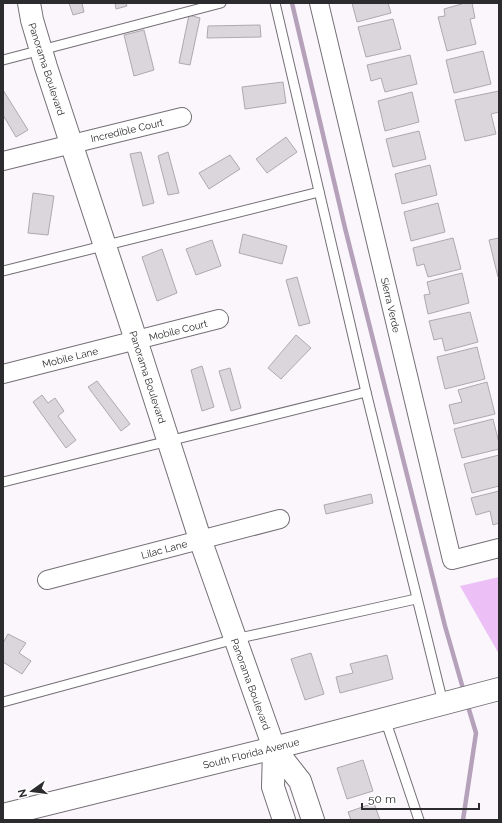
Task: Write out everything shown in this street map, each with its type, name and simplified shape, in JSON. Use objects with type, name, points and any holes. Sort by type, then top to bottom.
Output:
[{"type":"street","name":"Panorama Boulevard","points":[[29,3],[32,20],[41,51],[200,539],[274,748],[300,781],[313,820]]},
{"type":"street","name":"Sierra Verde","points":[[320,3],[452,560],[499,548]]},
{"type":"street","name":"Incredible Court","points":[[3,161],[182,117]]},
{"type":"street","name":"Mobile Court","points":[[136,340],[219,319]]},
{"type":"street","name":"Mobile Lane","points":[[3,374],[136,340]]},
{"type":"street","name":"Lilac Lane","points":[[47,580],[280,519]]},
{"type":"street","name":"South Florida Avenue","points":[[3,816],[31,815],[274,748],[491,691]]},
{"type":"street","name":"Panorama Boulevard","points":[[274,748],[273,787],[284,820]]},
{"type":"lane","points":[[3,60],[221,3]]},
{"type":"lane","points":[[275,3],[416,598],[445,703]]},
{"type":"lane","points":[[3,271],[319,192]]},
{"type":"lane","points":[[3,482],[366,392]]},
{"type":"lane","points":[[3,702],[235,639],[416,598]]},
{"type":"lane","points":[[385,719],[419,820]]},
{"type":"shaded area","points":[[499,577],[499,654],[460,586]]},
{"type":"building","points":[[69,3],[82,3],[84,12],[73,15]]},
{"type":"building","points":[[115,3],[126,3],[127,6],[116,9]]},
{"type":"building","points":[[352,3],[388,3],[391,13],[357,22]]},
{"type":"building","points":[[465,3],[472,3],[475,18],[470,19],[476,44],[447,51],[438,17],[445,16],[444,9]]},
{"type":"building","points":[[189,15],[200,18],[190,65],[179,63]]},
{"type":"building","points":[[393,19],[401,49],[366,57],[358,27]]},
{"type":"building","points":[[260,25],[261,37],[207,38],[208,26]]},
{"type":"building","points":[[144,30],[154,70],[134,76],[124,35]]},
{"type":"building","points":[[483,51],[491,84],[454,93],[446,60]]},
{"type":"building","points":[[410,55],[417,84],[385,92],[381,78],[371,81],[367,65]]},
{"type":"building","points":[[283,82],[286,103],[245,109],[242,87]]},
{"type":"building","points":[[3,90],[28,130],[16,137],[3,115]]},
{"type":"building","points":[[499,91],[499,112],[491,114],[496,134],[465,141],[455,100]]},
{"type":"building","points":[[412,92],[419,122],[385,131],[378,101]]},
{"type":"building","points":[[419,131],[426,159],[393,167],[386,139]]},
{"type":"building","points":[[286,137],[297,152],[267,173],[256,159]]},
{"type":"building","points":[[141,152],[154,203],[143,206],[130,154]]},
{"type":"building","points":[[168,152],[179,193],[168,195],[158,156]]},
{"type":"building","points":[[230,155],[240,169],[209,189],[199,173]]},
{"type":"building","points":[[430,165],[437,195],[402,204],[395,174]]},
{"type":"building","points":[[33,193],[54,196],[48,235],[28,233]]},
{"type":"building","points":[[438,203],[445,232],[411,241],[404,212]]},
{"type":"building","points":[[243,234],[287,246],[282,264],[239,253]]},
{"type":"building","points":[[453,238],[461,269],[428,277],[424,264],[417,266],[413,248]]},
{"type":"building","points":[[499,238],[499,277],[498,277],[489,240]]},
{"type":"building","points":[[212,240],[221,266],[196,275],[186,249]]},
{"type":"building","points":[[162,249],[177,293],[157,301],[142,257]]},
{"type":"building","points":[[462,273],[469,303],[428,314],[424,295],[430,294],[427,282]]},
{"type":"building","points":[[297,277],[310,323],[299,326],[286,280]]},
{"type":"building","points":[[470,312],[478,342],[445,351],[442,338],[434,340],[429,321]]},
{"type":"building","points":[[296,335],[311,348],[281,379],[268,368]]},
{"type":"building","points":[[477,347],[485,379],[445,389],[437,357]]},
{"type":"building","points":[[202,366],[214,407],[202,411],[191,370]]},
{"type":"building","points":[[230,368],[241,408],[231,411],[219,371]]},
{"type":"building","points":[[97,381],[130,424],[121,431],[88,387]]},
{"type":"building","points":[[487,382],[495,414],[454,424],[449,405],[462,402],[458,390]]},
{"type":"building","points":[[42,395],[48,403],[55,398],[64,411],[58,416],[76,440],[66,448],[33,402]]},
{"type":"building","points":[[493,419],[499,449],[462,458],[454,429]]},
{"type":"building","points":[[499,455],[499,486],[472,493],[464,464]]},
{"type":"building","points":[[499,491],[499,523],[493,525],[490,511],[476,515],[471,498]]},
{"type":"building","points":[[371,494],[373,503],[326,514],[324,505]]},
{"type":"building","points":[[8,634],[26,643],[19,653],[31,661],[22,674],[3,662],[3,643]]},
{"type":"building","points":[[311,653],[324,694],[305,700],[291,659]]},
{"type":"building","points":[[387,655],[393,679],[340,693],[336,677],[353,673],[350,664]]},
{"type":"building","points":[[363,760],[373,791],[347,799],[337,768]]},
{"type":"building","points":[[374,803],[380,820],[351,820],[348,812]]},
{"type":"waterway","points":[[292,3],[345,228],[445,626],[464,692]]},
{"type":"waterway","points":[[463,820],[476,733],[467,703]]}]
